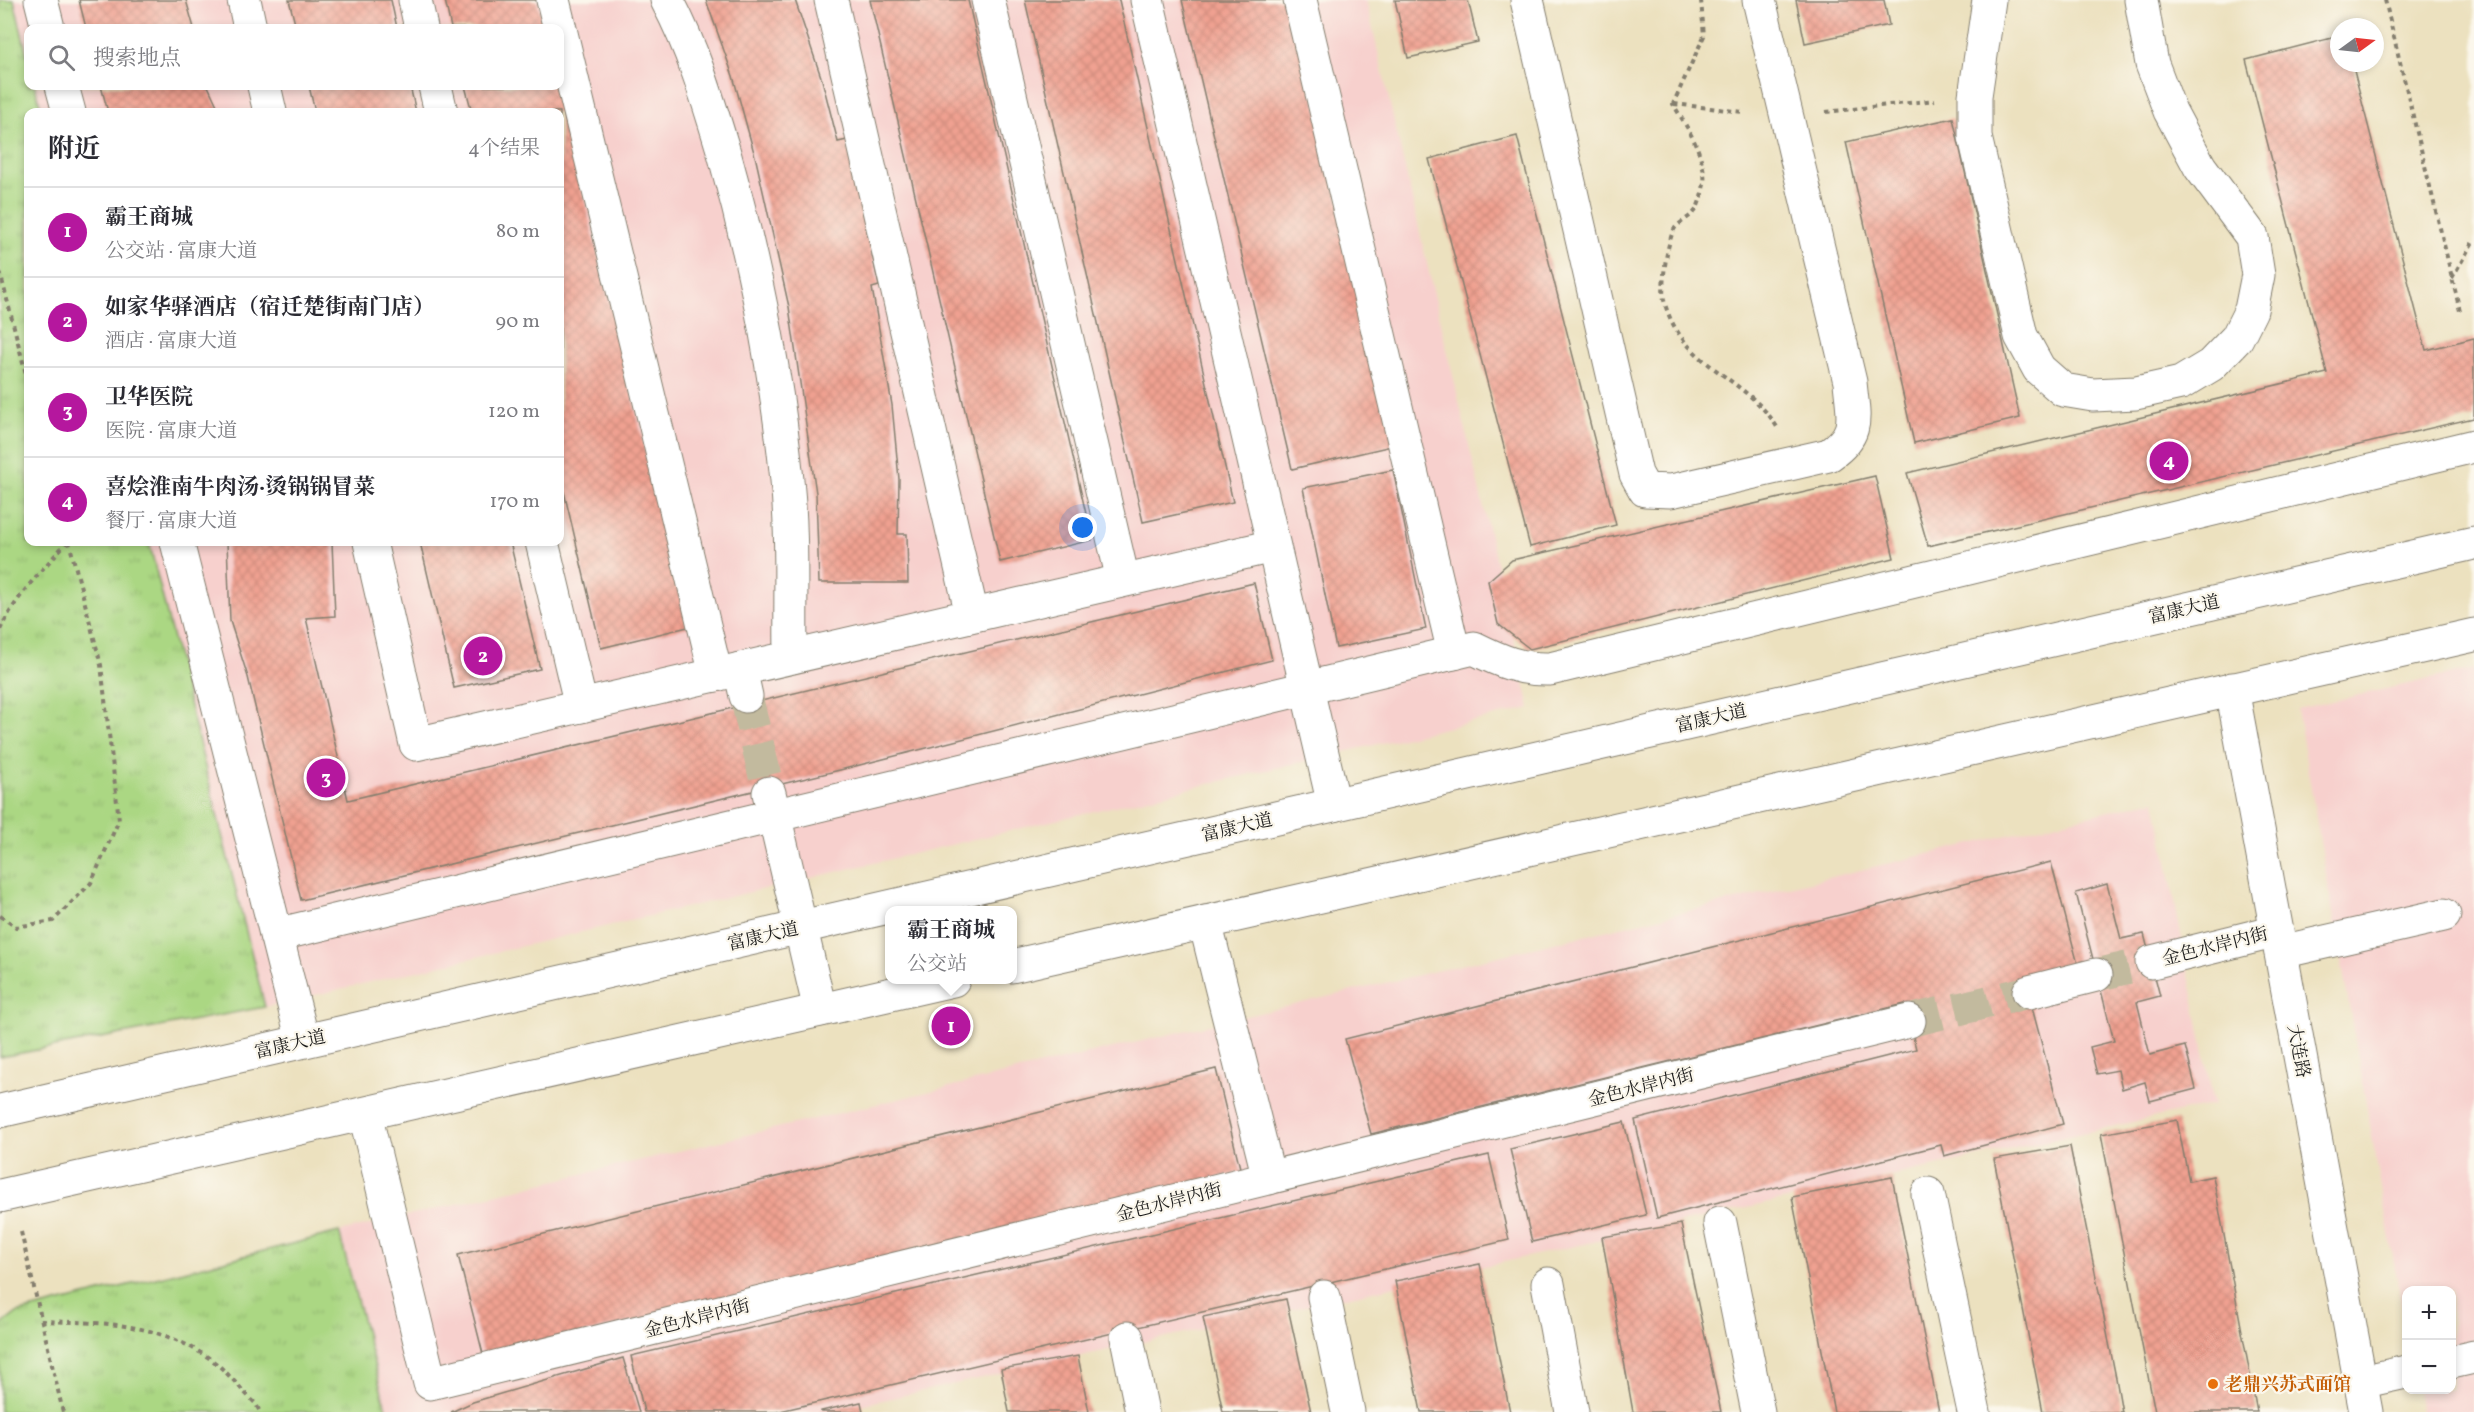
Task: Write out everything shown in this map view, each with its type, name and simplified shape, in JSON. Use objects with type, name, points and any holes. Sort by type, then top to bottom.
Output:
[{"type":"street","points":[[41,0],[47,24]]},
{"type":"street","points":[[244,0],[249,24]]},
{"type":"street","points":[[415,0],[420,24]]},
{"type":"street","points":[[553,0],[559,24]]},
{"type":"street","points":[[667,0],[686,36],[703,83],[734,190],[765,321],[787,481],[791,657]]},
{"type":"street","points":[[831,0],[972,615]]},
{"type":"street","points":[[988,0],[1123,580]]},
{"type":"street","points":[[1147,0],[1334,805]]},
{"type":"street","points":[[1300,0],[1454,653]]},
{"type":"street","points":[[1527,0],[1636,474],[1646,490],[1671,491],[1829,455],[1846,443],[1854,422],[1850,382],[1759,0]]},
{"type":"street","points":[[1989,0],[1975,96],[1975,137],[2021,336],[2039,369],[2063,390],[2092,395],[2136,393],[2181,383],[2211,365],[2237,338],[2251,310],[2258,275],[2252,237],[2200,167],[2170,111],[2152,64],[2141,0]]},
{"type":"street","points":[[564,41],[734,680]]},
{"type":"street","points":[[63,90],[68,108]]},
{"type":"street","points":[[265,90],[269,108]]},
{"type":"street","points":[[436,90],[440,108]]},
{"type":"street","points":[[276,935],[772,804],[1306,689],[1474,648],[1503,663],[1530,670],[1550,669],[2474,446]]},
{"type":"street","name":"富康大道","points":[[896,906],[2474,543]]},
{"type":"street","points":[[178,546],[303,1041]]},
{"type":"street","points":[[371,546],[416,744],[581,706],[734,680],[791,657],[1273,546]]},
{"type":"street","points":[[543,546],[581,706]]},
{"type":"street","points":[[1017,965],[2474,635]]},
{"type":"street","name":"大连路","points":[[2232,689],[2363,1397]]},
{"type":"street","points":[[772,804],[820,1010]]},
{"type":"street","name":"富康大道","points":[[0,1111],[885,909]]},
{"type":"street","name":"金色水岸内街","points":[[2152,962],[2444,915]]},
{"type":"street","points":[[1205,922],[1269,1178]]},
{"type":"street","points":[[2029,992],[2096,975]]},
{"type":"street","points":[[6,1195],[935,984]]},
{"type":"street","name":"金色水岸内街","points":[[364,1114],[430,1383],[1909,1021]]},
{"type":"street","points":[[1928,1194],[1974,1412]]},
{"type":"street","points":[[1720,1223],[1758,1412]]},
{"type":"street","points":[[1548,1284],[1572,1412]]},
{"type":"street","points":[[1324,1297],[1348,1412]]},
{"type":"street","points":[[1127,1338],[1142,1412]]},
{"type":"street","points":[[2456,1361],[2474,1357]]},
{"type":"street","points":[[2363,1397],[2402,1374]]},
{"type":"path","points":[[1701,0],[1704,36],[1673,104],[1697,145],[1705,177],[1696,209],[1674,229],[1666,259],[1664,299],[1678,333],[1698,358],[1767,410],[1793,464]]},
{"type":"path","points":[[2385,0],[2461,315]]},
{"type":"path","points":[[2452,278],[2474,240]]},
{"type":"path","points":[[0,272],[24,366]]},
{"type":"path","points":[[0,630],[21,595],[64,546]]},
{"type":"path","points":[[0,916],[16,927],[53,921],[91,883],[119,820],[110,724],[101,665],[69,546]]},
{"type":"path","points":[[6,1195],[41,1321],[63,1412]]},
{"type":"path","points":[[41,1321],[123,1324],[151,1329],[207,1356],[256,1404],[260,1412]]},
{"type":"shaded area","points":[[14,0],[1366,0],[1530,708],[265,1007],[150,546],[564,546],[564,108],[41,108],[36,90],[564,90],[564,24],[24,24],[24,42]]},
{"type":"shaded area","points":[[2474,669],[2474,1412],[2421,1412],[2418,1394],[2456,1394],[2456,1286],[2402,1286],[2402,1308],[2297,709]]},
{"type":"shaded area","points":[[2155,800],[2214,1104],[829,1412],[387,1412],[339,1232]]},
{"type":"green space","points":[[0,0],[14,0],[24,42],[24,90],[36,90],[41,108],[24,108],[24,546],[150,546],[265,1007],[0,1057]]},
{"type":"green space","points":[[339,1232],[387,1412],[0,1412],[0,1326],[17,1313]]},
{"type":"building","points":[[79,0],[186,0],[193,24],[85,24]]},
{"type":"building","points":[[289,0],[391,0],[396,24],[295,24]]},
{"type":"building","points":[[445,0],[537,0],[543,24],[450,24]]},
{"type":"building","points":[[706,0],[795,0],[822,80],[838,142],[847,140],[879,286],[872,288],[892,405],[899,479],[898,534],[907,534],[908,583],[819,583],[816,493],[789,307],[756,160],[733,76]]},
{"type":"building","points":[[870,0],[968,0],[1092,540],[1000,562]]},
{"type":"building","points":[[1025,0],[1119,0],[1233,502],[1143,522]]},
{"type":"building","points":[[1182,0],[1291,0],[1396,445],[1292,469]]},
{"type":"building","points":[[1395,0],[1468,0],[1478,42],[1408,58]]},
{"type":"building","points":[[1796,0],[1884,0],[1889,25],[1805,43]]},
{"type":"building","points":[[2330,38],[2330,72],[2354,72],[2426,350],[2474,338],[2474,418],[1928,546],[1907,473],[2327,373],[2246,60]]},
{"type":"building","points":[[102,90],[210,90],[218,108],[107,108]]},
{"type":"building","points":[[310,90],[411,90],[415,108],[314,108]]},
{"type":"building","points":[[466,90],[558,90],[562,108],[471,108]]},
{"type":"building","points":[[564,115],[688,627],[601,648],[564,492]]},
{"type":"building","points":[[1953,118],[2020,418],[1914,443],[1846,142]]},
{"type":"building","points":[[1517,136],[1616,525],[1530,547],[1429,159]]},
{"type":"building","points":[[1393,470],[1426,629],[1336,648],[1303,488]]},
{"type":"building","points":[[1875,476],[1894,558],[1530,649],[1498,624],[1488,581],[1512,560]]},
{"type":"building","points":[[227,546],[332,546],[335,616],[306,618],[348,800],[1254,583],[1272,660],[844,769],[301,900],[248,677],[230,621]]},
{"type":"building","points":[[421,546],[511,546],[540,669],[454,688]]},
{"type":"building","points":[[2051,862],[2080,972],[2026,985],[2063,1124],[1944,1156],[1941,1145],[1657,1218],[1635,1120],[1916,1049],[1905,1004],[1371,1134],[1345,1039]]},
{"type":"building","points":[[2107,884],[2121,939],[2144,934],[2160,996],[2137,1002],[2150,1055],[2185,1046],[2196,1089],[2150,1101],[2145,1082],[2122,1089],[2118,1070],[2097,1074],[2090,1047],[2114,1041],[2076,893]]},
{"type":"building","points":[[1216,1069],[1241,1172],[484,1358],[458,1255]]},
{"type":"building","points":[[2177,1120],[2189,1181],[2213,1176],[2257,1412],[2155,1412],[2101,1134]]},
{"type":"building","points":[[1624,1122],[1646,1215],[1532,1242],[1510,1149]]},
{"type":"building","points":[[2070,1146],[2122,1412],[2043,1412],[1994,1159]]},
{"type":"building","points":[[1489,1155],[1509,1240],[776,1412],[644,1412],[631,1356]]},
{"type":"building","points":[[1892,1177],[1939,1412],[1834,1412],[1792,1197]]},
{"type":"building","points":[[1681,1224],[1721,1412],[1633,1412],[1602,1237]]},
{"type":"building","points":[[1480,1264],[1510,1412],[1421,1412],[1395,1281]]},
{"type":"building","points":[[1286,1299],[1311,1412],[1223,1412],[1203,1317]]},
{"type":"building","points":[[1078,1356],[1089,1412],[1009,1412],[1001,1369]]},
{"type":"building","points":[[623,1358],[639,1412],[451,1412],[473,1402]]},
{"type":"building","points":[[861,1402],[863,1412],[821,1412],[821,1411]]},
{"type":"tunnel","points":[[746,696],[769,793]]},
{"type":"tunnel","points":[[2096,975],[2152,962]]},
{"type":"tunnel","points":[[1909,1021],[2029,992]]},
{"type":"place","name":"喜烩淮南牛肉汤·烫锅锅冒菜","points":[[2169,461]]},
{"type":"place","name":"如家华驿酒店（宿迁楚街南门店）","points":[[483,656]]},
{"type":"place","name":"卫华医院","points":[[326,778]]},
{"type":"place","name":"霸王商城","points":[[951,1026]]},
{"type":"place","name":"老鼎兴苏式面馆","points":[[2213,1384]]}]
